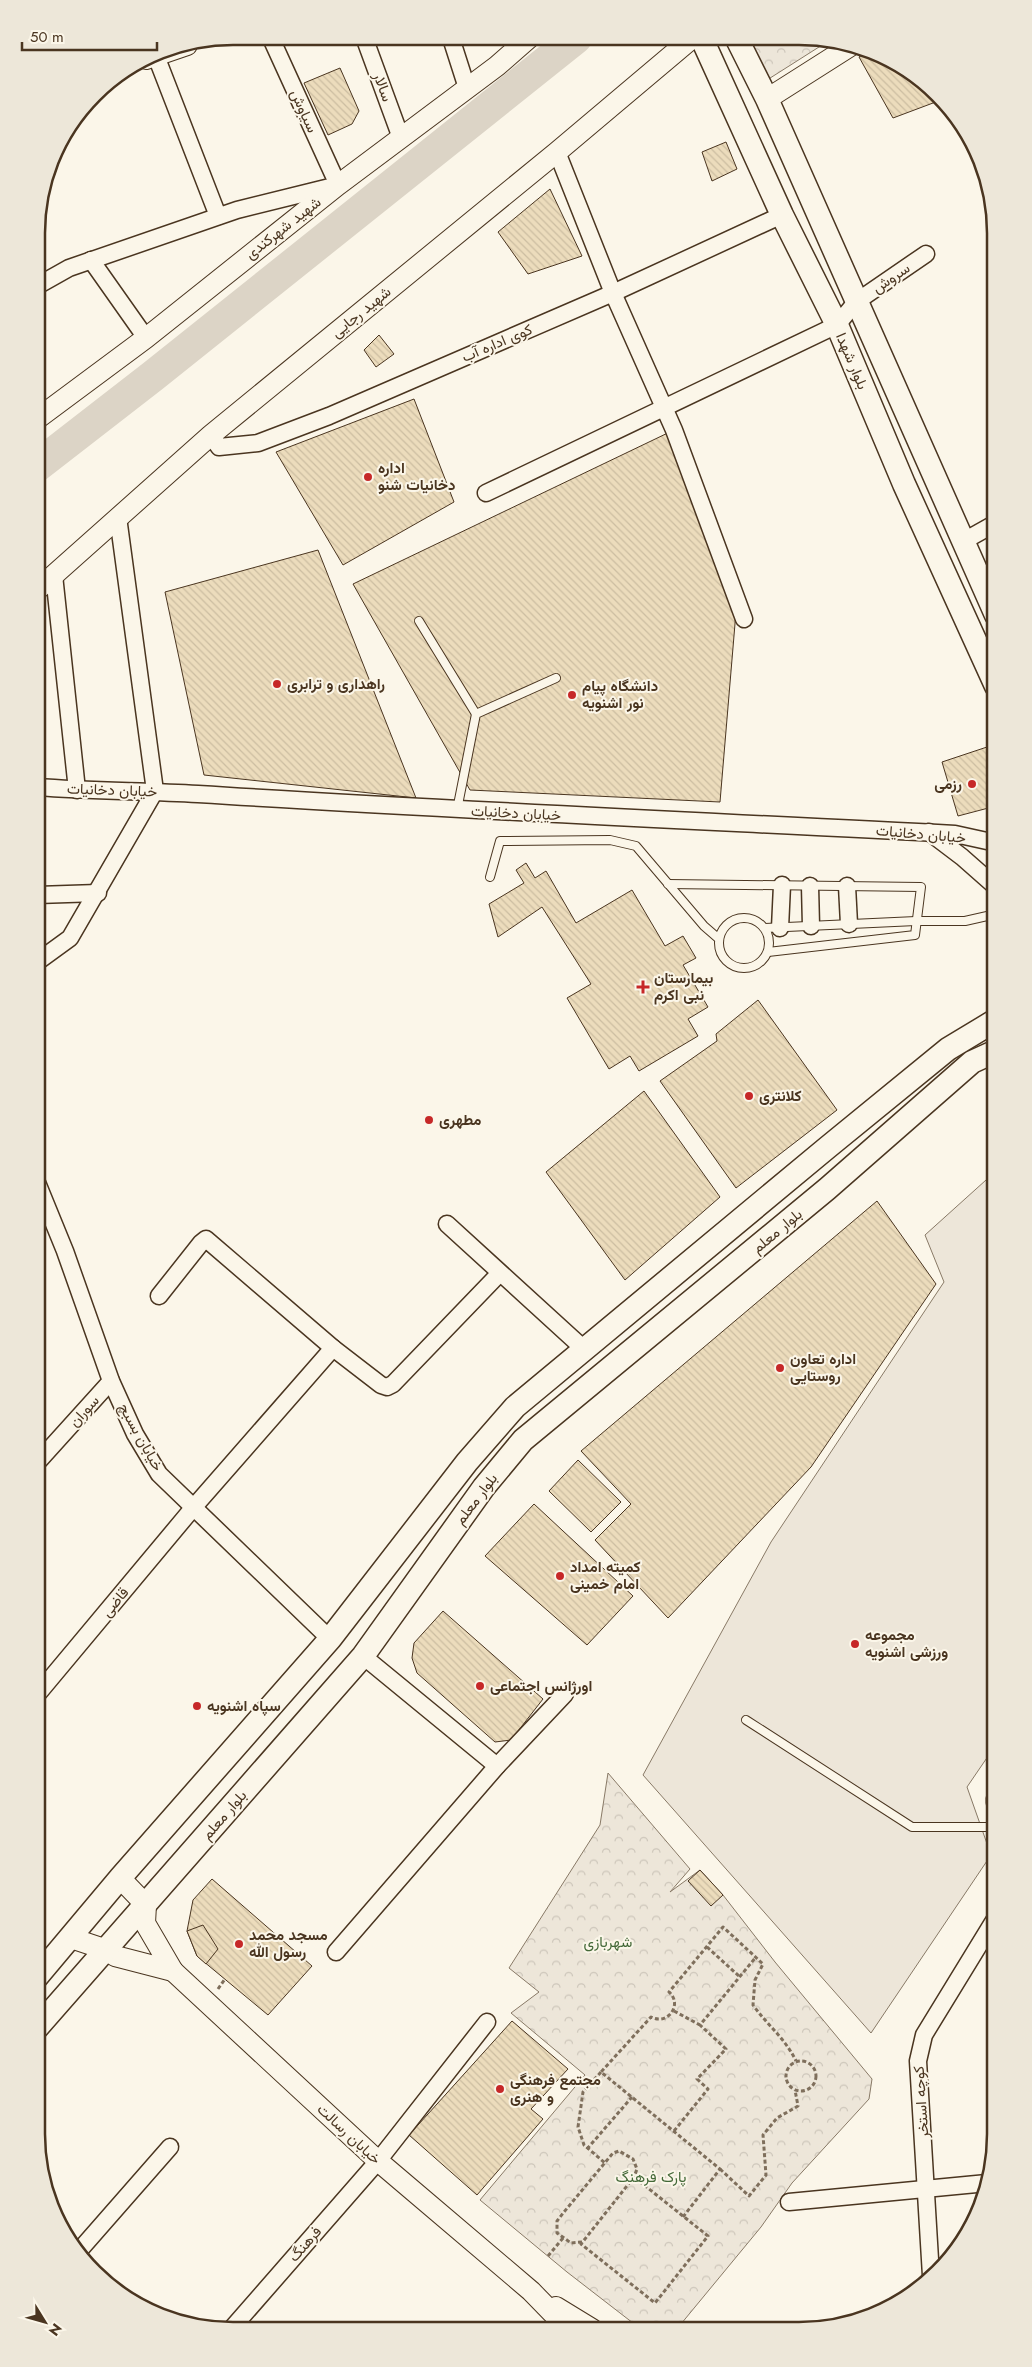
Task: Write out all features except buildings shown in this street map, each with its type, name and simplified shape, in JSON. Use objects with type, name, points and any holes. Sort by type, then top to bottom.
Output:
[{"type":"main road","name":"بلوار شهدا","points":[[705,45],[782,215],[837,325],[904,484],[987,666]]},
{"type":"main road","name":"بلوار شهدا","points":[[740,45],[767,99],[987,596]]},
{"type":"main road","name":"بلوار معلم","points":[[45,1968],[72,1938],[120,1878],[330,1639],[467,1462],[515,1407],[948,1049],[987,1025]]},
{"type":"main road","name":"بلوار معلم","points":[[45,2019],[108,1950],[363,1656],[484,1487],[524,1440],[820,1195],[972,1062],[987,1055]]},
{"type":"street","name":"سیاوش","points":[[274,45],[338,185]]},
{"type":"street","name":"سالار","points":[[367,45],[401,138]]},
{"type":"street","points":[[453,45],[467,88]]},
{"type":"street","name":"شهید شهرکندی","points":[[45,413],[146,338],[338,185],[467,88],[520,45]]},
{"type":"street","name":"شهید رجایی","points":[[45,582],[211,435],[557,152],[684,45]]},
{"type":"street","points":[[767,99],[843,50]]},
{"type":"street","points":[[153,62],[218,216]]},
{"type":"street","points":[[557,152],[613,292],[674,430],[744,619]]},
{"type":"street","points":[[45,282],[70,268],[91,260],[218,216],[338,185]]},
{"type":"street","name":"کوی اداره آب","points":[[211,435],[219,447],[258,443],[330,416],[613,292],[782,215]]},
{"type":"street","name":"سروش","points":[[837,325],[856,302],[926,254]]},
{"type":"street","points":[[91,260],[146,338]]},
{"type":"street","points":[[486,493],[837,325]]},
{"type":"street","points":[[45,956],[70,938],[98,893],[155,791],[118,517]]},
{"type":"street","points":[[962,542],[987,529]]},
{"type":"street","points":[[54,574],[77,790]]},
{"type":"street","name":"خیابان دخانیات","points":[[45,788],[155,791],[457,810],[929,832],[954,834],[987,841]]},
{"type":"street","points":[[929,832],[987,879]]},
{"type":"street","points":[[773,928],[782,885]]},
{"type":"street","points":[[810,886],[811,926]]},
{"type":"street","points":[[848,886],[849,924]]},
{"type":"street","points":[[45,895],[98,893]]},
{"type":"street","name":"خیابان بسبچ","points":[[45,1202],[65,1251],[111,1380],[135,1434],[159,1474],[330,1639]]},
{"type":"street","points":[[447,1224],[584,1349]]},
{"type":"street","points":[[159,1296],[206,1239],[333,1348],[381,1385],[387,1387],[393,1384],[500,1273]]},
{"type":"street","name":"قاضی","points":[[45,1685],[193,1508],[333,1348]]},
{"type":"street","name":"سوران","points":[[45,1454],[111,1380]]},
{"type":"street","points":[[363,1656],[498,1766]]},
{"type":"street","points":[[336,1952],[498,1766],[566,1694]]},
{"type":"street","points":[[120,1878],[146,1905],[145,1923],[173,1971]]},
{"type":"street","name":"کوچه استخر","points":[[931,2268],[918,2060],[924,2036],[987,1932]]},
{"type":"street","points":[[72,1938],[108,1950],[115,1956],[173,1971]]},
{"type":"street","name":"خیابان رسالت","points":[[173,1971],[378,2161],[531,2291]]},
{"type":"street","name":"فرهنگ","points":[[237,2322],[378,2161],[487,2022]]},
{"type":"street","points":[[83,2246],[170,2147]]},
{"type":"street","points":[[789,2202],[927,2187],[981,2183]]},
{"type":"street","points":[[531,2291],[561,2322]]},
{"type":"street","points":[[531,2291],[579,2322]]},
{"type":"lane","points":[[420,621],[476,714],[457,810]]},
{"type":"lane","points":[[476,714],[556,678]]},
{"type":"lane","points":[[490,877],[500,841],[610,840],[636,846],[704,926],[719,939],[722,955],[734,966],[750,968],[764,959],[768,952],[769,936],[773,928]]},
{"type":"lane","points":[[668,884],[921,887],[915,935],[768,952]]},
{"type":"lane","points":[[719,939],[727,924],[743,917],[773,928],[916,921],[965,921],[987,916]]},
{"type":"lane","points":[[746,1720],[912,1827],[987,1827]]},
{"type":"path","points":[[605,2163],[584,2145],[578,2127],[583,2092],[651,2017],[668,2018],[674,2010],[673,1996],[669,1992],[723,1927],[763,1964],[755,1980],[753,2005],[764,2020],[787,2044],[796,2061]]},
{"type":"path","points":[[707,1947],[740,1977]]},
{"type":"path","points":[[700,2025],[756,1957]]},
{"type":"path","points":[[674,2010],[700,2025],[726,2049],[697,2080],[708,2089],[674,2131]]},
{"type":"path","points":[[796,2061],[806,2061],[810,2064],[816,2076],[810,2088],[805,2091],[795,2090],[787,2083],[786,2073],[791,2064],[796,2061]]},
{"type":"path","points":[[601,2072],[720,2169],[749,2196],[766,2175],[763,2135],[777,2118],[798,2106],[795,2090]]},
{"type":"path","points":[[587,2149],[632,2097]]},
{"type":"path","points":[[619,2151],[626,2153],[636,2164],[637,2169],[634,2178],[583,2241],[571,2244],[557,2233],[557,2220],[613,2153],[619,2151]]},
{"type":"path","points":[[683,2216],[720,2169]]},
{"type":"path","points":[[583,2241],[581,2244],[655,2303],[708,2236],[634,2178]]},
{"type":"path","points":[[548,2256],[563,2238]]},
{"type":"green space","points":[[751,45],[820,46],[767,80]]},
{"type":"green space","name":"مجموعه ورزشی اشنویه","points":[[987,1179],[987,1758],[967,1787],[987,1844],[987,1861],[871,2033],[643,1775],[771,1542],[944,1282],[925,1235]]},
{"type":"green space","name":"پارک فرهنگ","points":[[608,1773],[690,1869],[670,1892],[700,1870],[723,1895],[775,1962],[872,2079],[869,2099],[792,2183],[761,2227],[683,2322],[632,2322],[567,2272],[480,2200],[585,2075],[511,2013],[539,1992],[509,1968],[600,1825]]},
{"type":"waterway","points":[[45,460],[153,376],[567,45]]},
{"type":"place","name":"اداره دخانیات شنو","points":[[368,477]]},
{"type":"place","name":"راهداری و ترابری","points":[[277,684]]},
{"type":"place","name":"دانشگاه پیام نور اشنویه","points":[[572,695]]},
{"type":"place","name":"رزمی","points":[[972,784]]},
{"type":"place","name":"بیمارستان نبی اکرم","points":[[643,987]]},
{"type":"place","name":"کلانتری","points":[[749,1096]]},
{"type":"place","name":"مطهری","points":[[429,1120]]},
{"type":"place","name":"اداره تعاون روستایی","points":[[780,1368]]},
{"type":"place","name":"کمیته امداد امام خمینی","points":[[560,1576]]},
{"type":"place","name":"مجموعه ورزشی اشنویه","points":[[855,1644]]},
{"type":"place","name":"اورژانس اجتماعی","points":[[480,1686]]},
{"type":"place","name":"سپاه اشنویه","points":[[197,1706]]},
{"type":"place","name":"مسجد محمد رسول الله","points":[[239,1944]]},
{"type":"place","name":"مجتمع فرهنگی و هنری","points":[[500,2089]]},
{"type":"park label","name":"شهربازی","points":[[608,1942]]}]
